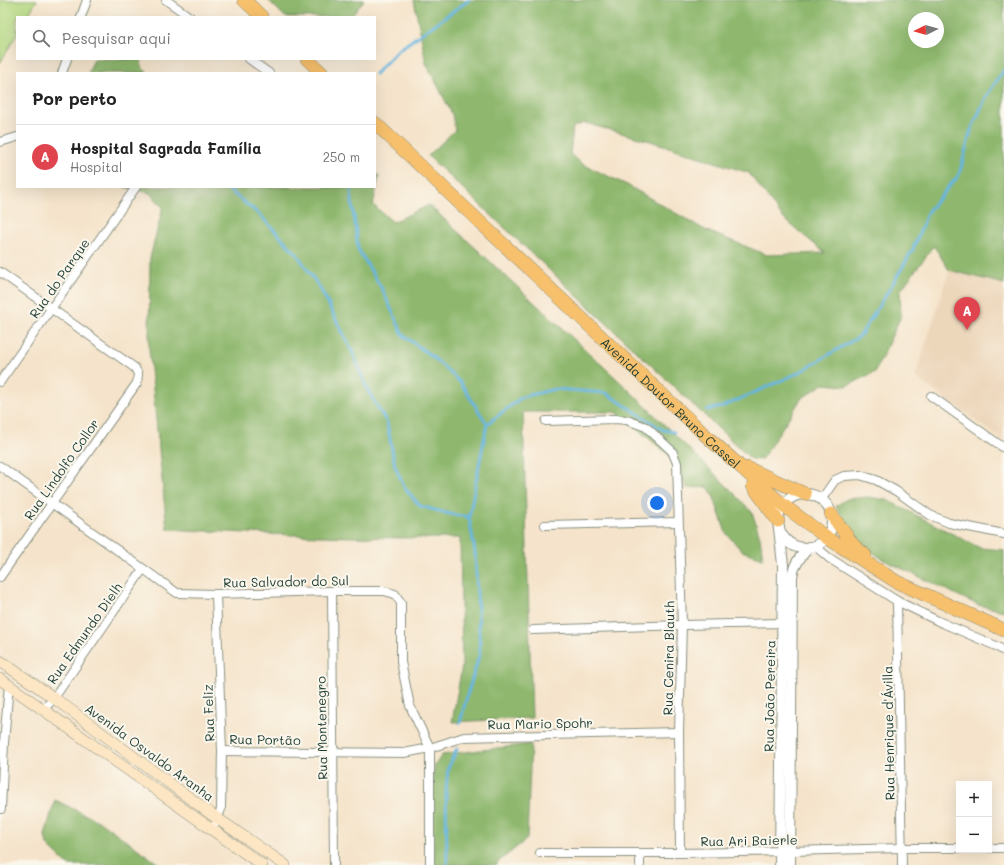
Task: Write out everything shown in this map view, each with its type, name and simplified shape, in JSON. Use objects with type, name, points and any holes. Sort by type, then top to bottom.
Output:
[{"type":"main road","points":[[244,0],[261,16]]},
{"type":"main road","points":[[308,60],[321,72]]},
{"type":"main road","name":"Avenida Doutor Bruno Cassel","points":[[376,124],[736,463],[783,505],[826,537],[897,582],[1004,630]]},
{"type":"main road","points":[[736,463],[805,494]]},
{"type":"main road","points":[[736,463],[779,525]]},
{"type":"main road","points":[[831,514],[854,546],[897,582]]},
{"type":"main road","name":"Avenida Osvaldo Aranha","points":[[0,661],[54,698],[218,819],[285,865]]},
{"type":"main road","name":"Avenida Osvaldo Aranha","points":[[4,682],[262,865]]},
{"type":"street","points":[[81,16],[87,0]]},
{"type":"street","points":[[166,0],[189,16]]},
{"type":"street","points":[[62,72],[67,60]]},
{"type":"street","points":[[250,60],[268,72]]},
{"type":"street","points":[[0,142],[16,137]]},
{"type":"street","name":"Rua do Parque","points":[[0,382],[135,188]]},
{"type":"street","points":[[0,272],[51,309]]},
{"type":"street","name":"Rua Lindolfo Collor","points":[[0,577],[137,383],[138,374],[135,368],[51,309]]},
{"type":"street","points":[[932,396],[1004,448]]},
{"type":"street","name":"Rua Cenira Blauth","points":[[546,421],[627,420],[646,427],[672,451],[677,463],[682,625],[679,732],[680,853]]},
{"type":"street","points":[[0,466],[143,569]]},
{"type":"street","points":[[821,500],[835,480],[844,476],[860,475],[876,480],[896,491],[930,515],[949,523],[1004,534]]},
{"type":"street","points":[[826,537],[830,531],[832,523],[831,514],[827,506],[821,500],[814,495],[796,495],[783,505],[779,513],[779,525],[785,539],[796,546],[812,547],[897,601],[1004,651]]},
{"type":"street","points":[[545,525],[678,522]]},
{"type":"street","name":"Rua João Pereira","points":[[779,525],[787,623],[785,851],[780,865]]},
{"type":"street","name":"Rua João Pereira","points":[[787,623],[793,570],[798,560],[826,537]]},
{"type":"street","name":"Rua Salvador do Sul","points":[[143,569],[177,593],[216,594],[384,591],[395,594],[401,603],[401,662],[410,706],[430,748]]},
{"type":"street","name":"Rua Edmundo Dielh","points":[[43,710],[54,698],[143,569]]},
{"type":"street","name":"Rua Montenegro","points":[[332,591],[334,865]]},
{"type":"street","name":"Rua Feliz","points":[[212,829],[218,819],[221,809],[222,751],[216,594]]},
{"type":"street","name":"Rua Henrique d'Ávilla","points":[[897,601],[902,865]]},
{"type":"street","points":[[533,630],[787,623]]},
{"type":"street","points":[[1,809],[4,743],[4,682]]},
{"type":"street","name":"Rua Mario Spohr","points":[[404,753],[430,748],[464,737],[679,732]]},
{"type":"street","points":[[430,748],[430,865]]},
{"type":"street","name":"Rua Portão","points":[[222,751],[404,753]]},
{"type":"street","name":"Rua Ari Baierle","points":[[540,853],[680,853],[956,848]]},
{"type":"street","points":[[992,848],[1004,848]]},
{"type":"street","name":"Rua João Pereira","points":[[785,851],[790,865]]},
{"type":"street","points":[[640,853],[640,865]]},
{"type":"shaded area","points":[[949,270],[1004,284],[1004,441],[915,377]]},
{"type":"green space","points":[[0,0],[37,0],[28,16],[16,16],[16,36],[0,63]]},
{"type":"green space","points":[[268,0],[364,0],[352,16],[284,16]]},
{"type":"green space","points":[[414,0],[1004,0],[1004,284],[949,270],[934,246],[900,291],[901,316],[875,372],[847,386],[823,384],[801,399],[761,460],[751,459],[428,156],[455,130],[452,114],[426,63]],"holes":[[[585,123],[650,141],[749,173],[783,218],[825,253],[767,255],[705,230],[627,185],[582,164],[570,154],[573,127]]]},
{"type":"green space","points":[[94,60],[141,60],[142,68],[147,72],[88,72]]},
{"type":"green space","points":[[376,173],[379,176],[373,205],[393,222],[429,205],[632,393],[735,494],[752,512],[760,537],[763,558],[742,551],[726,533],[713,495],[708,487],[687,488],[668,454],[616,412],[523,412],[532,718],[452,722],[462,666],[460,538],[350,537],[167,529],[149,349],[150,258],[163,207],[150,193],[128,188],[376,188]]},
{"type":"green space","points":[[868,497],[887,500],[980,548],[1004,550],[1004,611],[978,605],[882,559],[855,539],[836,506],[847,499]]},
{"type":"green space","points":[[531,744],[527,839],[498,862],[497,865],[429,865],[431,783],[435,765],[442,755]]},
{"type":"green space","points":[[55,800],[102,823],[160,865],[68,865],[47,845],[45,835]]},
{"type":"waterway","points":[[376,73],[397,51],[469,0]]},
{"type":"waterway","points":[[707,410],[722,407],[798,373],[860,336],[913,249],[928,211],[959,175],[971,130],[987,95],[1004,70]]},
{"type":"waterway","points":[[226,188],[259,214],[297,254],[321,290],[353,353],[367,389],[387,423],[395,466],[404,487],[420,506],[450,514],[469,517]]},
{"type":"waterway","points":[[352,188],[351,193],[358,249],[382,289],[403,335],[434,358],[460,382],[487,424]]},
{"type":"waterway","points":[[460,723],[480,653],[475,552],[469,517],[487,424],[522,397],[555,389],[606,393],[663,430],[674,432]]},
{"type":"waterway","points":[[447,865],[446,790],[448,768],[457,749]]},
{"type":"place","name":"Hospital Sagrada Família","points":[[967,330]]}]
